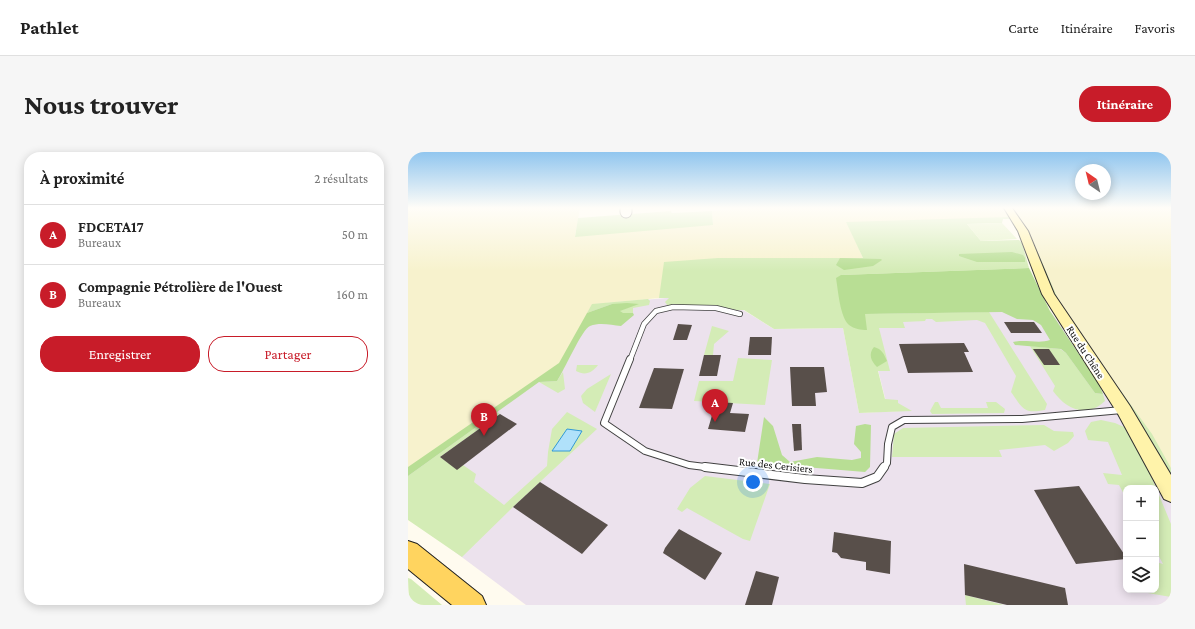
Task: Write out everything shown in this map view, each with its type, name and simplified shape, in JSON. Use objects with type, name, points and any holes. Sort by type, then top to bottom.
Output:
[{"type":"main road","points":[[408,554],[473,605]]},
{"type":"street","name":"Rue du Chêne","points":[[1022,229],[1048,294],[1124,410],[1171,493]]},
{"type":"lane","name":"Rue des Cerisiers","points":[[740,314],[716,308],[673,307],[656,311],[644,324],[604,423],[645,451],[689,465],[805,479],[862,483],[877,476],[887,463],[888,444],[892,427],[904,420],[1022,419],[1124,410]]},
{"type":"shaded area","points":[[408,229],[576,229],[575,236],[654,229],[850,229],[863,258],[659,298],[595,304],[570,356],[408,473]]},
{"type":"shaded area","points":[[1021,229],[1171,229],[1171,479],[1061,311]]},
{"type":"shaded area","points":[[717,294],[774,329],[843,328],[859,413],[901,411],[886,402],[864,314],[1050,311],[1124,410],[1171,493],[1171,605],[526,605],[408,517],[408,467],[592,304]]},
{"type":"green space","points":[[576,229],[665,229],[575,237]]},
{"type":"green space","points":[[849,229],[971,229],[981,241],[1019,240],[1022,243],[1029,268],[841,275],[864,314],[989,312],[1047,404],[1045,410],[1028,411],[1018,403],[1011,392],[1016,376],[985,323],[977,320],[936,322],[932,319],[926,319],[925,321],[903,322],[905,328],[879,328],[890,371],[878,371],[885,399],[898,400],[898,403],[912,411],[859,413],[843,328],[774,329],[744,310],[723,307],[668,306],[665,302],[669,298],[659,298],[664,262],[718,258],[863,258]]},
{"type":"green space","points":[[971,229],[1008,229],[1017,239],[981,241]]},
{"type":"green space","points":[[1022,229],[1028,230],[1058,299],[1086,343],[1152,434],[1171,468],[1171,480],[1051,294]]},
{"type":"green space","points":[[1012,252],[1023,255],[1025,262],[977,262],[959,256],[959,254]]},
{"type":"green space","points":[[840,258],[882,260],[873,266],[844,270],[836,265]]},
{"type":"green space","points":[[1029,268],[1050,311],[1099,384],[1103,394],[1095,393],[1066,353],[1061,349],[1015,345],[1013,342],[1041,342],[1050,340],[1041,325],[1033,320],[1017,319],[1002,312],[865,314],[867,330],[858,329],[849,325],[843,316],[836,278],[841,275]]},
{"type":"green space","points":[[648,299],[650,301],[649,305],[633,308],[633,313],[622,313],[619,311],[637,304],[612,304],[587,313],[592,304]]},
{"type":"green space","points":[[612,304],[639,304],[620,311],[623,313],[633,313],[634,315],[621,326],[598,324],[590,326],[582,334],[557,381],[539,382],[408,476],[408,467],[559,363],[587,313]]},
{"type":"green space","points":[[712,326],[729,331],[714,344],[713,355],[704,355]]},
{"type":"green space","points":[[1030,346],[1060,349],[1066,353],[1095,393],[1103,394],[1105,401],[1091,410],[1077,410],[1064,403],[1053,391],[1055,386]]},
{"type":"green space","points":[[874,347],[881,350],[887,361],[877,367],[871,357],[871,352]]},
{"type":"green space","points":[[738,358],[772,360],[765,405],[694,401],[699,381],[733,381]]},
{"type":"green space","points":[[577,365],[598,365],[591,372],[579,373],[576,371]]},
{"type":"green space","points":[[563,372],[565,389],[558,393],[539,382],[557,381]]},
{"type":"green space","points":[[611,374],[595,412],[583,403],[581,396],[587,389]]},
{"type":"green space","points":[[935,402],[938,402],[941,408],[988,408],[986,402],[996,402],[1005,409],[1004,413],[932,414],[930,411]]},
{"type":"green space","points":[[497,412],[500,414],[440,457],[457,469],[463,465],[476,474],[474,482],[504,505],[547,466],[552,429],[567,412],[597,429],[462,557],[408,520],[408,476]]},
{"type":"green space","points":[[764,417],[773,426],[782,455],[790,462],[817,457],[852,460],[861,458],[861,452],[854,444],[856,426],[865,424],[871,425],[870,467],[865,472],[757,463]]},
{"type":"green space","points":[[1101,420],[1115,423],[1124,427],[1149,471],[1155,485],[1123,485],[1123,492],[1119,485],[1108,484],[1103,473],[1122,475],[1108,442],[1088,440],[1085,431],[1091,422]]},
{"type":"green space","points":[[1044,425],[1054,431],[1073,432],[1074,436],[1068,443],[1054,451],[1045,445],[999,450],[1002,457],[892,457],[894,434],[903,428]]},
{"type":"green space","points":[[705,476],[770,484],[750,541],[743,539],[687,508],[682,512],[677,509],[690,488]]},
{"type":"green space","points":[[1159,495],[1171,524],[1171,597],[1148,593],[1159,593],[1159,563],[1163,564],[1159,557]]},
{"type":"green space","points":[[408,578],[411,579],[442,605],[409,605]]},
{"type":"green space","points":[[965,595],[1004,605],[966,605]]},
{"type":"water","points":[[567,429],[582,431],[570,451],[552,451]]},
{"type":"building","points":[[1004,322],[1034,322],[1042,333],[1011,333]]},
{"type":"building","points":[[678,324],[692,325],[687,340],[673,340]]},
{"type":"building","points":[[750,337],[772,337],[771,355],[748,355]]},
{"type":"building","points":[[964,343],[969,352],[964,352],[973,372],[908,373],[899,344]]},
{"type":"building","points":[[1033,349],[1049,349],[1060,365],[1044,365]]},
{"type":"building","points":[[704,355],[721,355],[717,376],[699,376]]},
{"type":"building","points":[[790,367],[824,367],[827,392],[815,393],[816,406],[792,406]]},
{"type":"building","points":[[654,368],[684,369],[672,409],[639,408]]},
{"type":"building","points":[[716,402],[733,403],[730,413],[749,414],[745,432],[708,429]]},
{"type":"building","points":[[500,414],[517,424],[457,470],[440,457]]},
{"type":"building","points":[[792,424],[801,424],[802,450],[794,451]]},
{"type":"building","points":[[540,482],[608,525],[582,554],[513,507]]},
{"type":"building","points":[[1079,486],[1123,552],[1123,559],[1076,564],[1034,490]]},
{"type":"building","points":[[679,529],[722,553],[705,580],[663,553]]},
{"type":"building","points":[[834,532],[891,541],[890,574],[866,570],[866,562],[841,558],[837,553],[832,552]]},
{"type":"building","points":[[964,564],[1065,588],[1068,605],[1007,605],[965,595]]},
{"type":"building","points":[[756,571],[779,577],[772,605],[745,605]]},
{"type":"place","name":"FDCETA17","points":[[715,422]]},
{"type":"place","name":"Compagnie Pétrolière de l'Ouest","points":[[484,436]]}]
